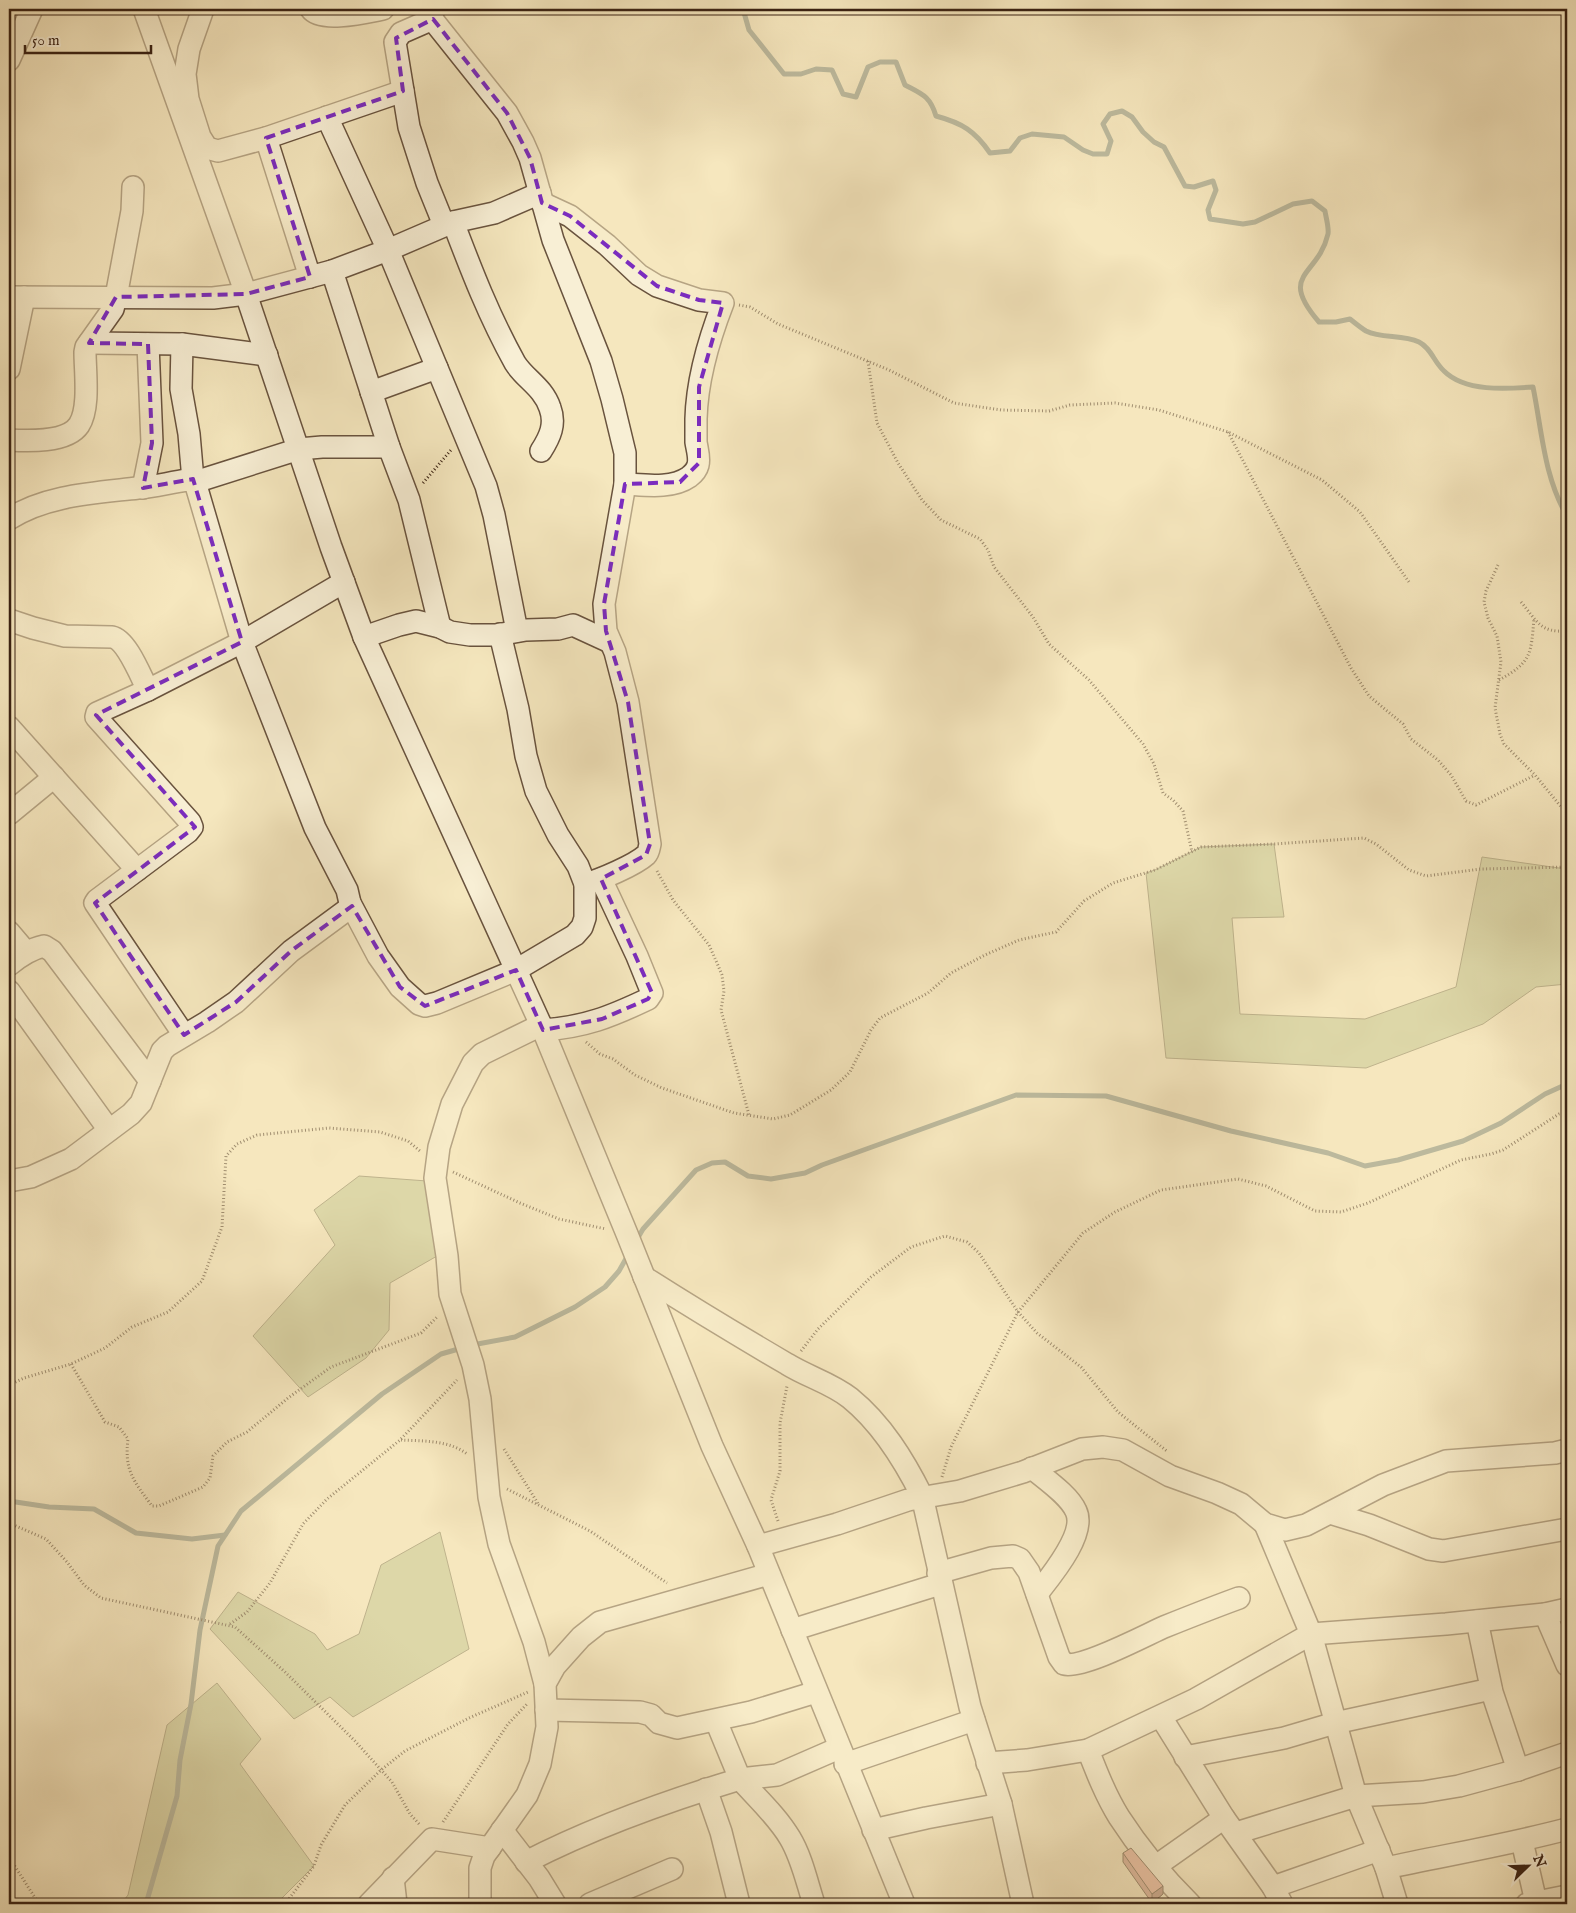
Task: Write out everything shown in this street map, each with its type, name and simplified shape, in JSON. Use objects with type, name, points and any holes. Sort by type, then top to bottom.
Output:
[{"type":"street","points":[[9,60],[32,9]]},
{"type":"street","points":[[144,9],[246,294],[364,637],[542,1028],[712,1446],[758,1546],[842,1756],[904,1904]]},
{"type":"street","points":[[203,9],[189,49],[185,74],[188,99],[200,137],[207,148],[218,151],[266,138],[403,91]]},
{"type":"street","points":[[311,9],[319,15],[326,16],[357,14],[383,9]]},
{"type":"street","points":[[541,451],[551,432],[553,419],[550,406],[533,380],[519,369],[493,322],[413,143],[397,62],[396,38],[428,14],[507,113],[530,158],[553,240],[601,362],[612,399],[624,453],[625,484],[604,604],[606,631],[615,652],[628,702],[650,844],[649,851],[642,858],[593,882]]},
{"type":"street","points":[[327,117],[388,250],[486,486],[494,515],[518,709],[526,756],[534,784],[546,814],[578,866],[593,882],[638,956],[652,992],[648,999],[610,1016],[570,1028],[542,1028],[482,1054],[473,1063],[452,1104],[439,1147],[435,1178],[447,1256],[450,1294],[473,1365],[480,1399],[489,1497],[499,1544],[534,1642],[545,1684],[547,1727],[540,1764],[528,1795],[484,1856],[480,1868],[480,1904]]},
{"type":"street","points":[[266,138],[310,277]]},
{"type":"street","points":[[9,440],[32,441],[52,438],[69,433],[78,426],[84,410],[86,390],[85,352],[89,343],[113,309],[132,211],[133,187]]},
{"type":"street","points":[[9,369],[16,297],[213,298],[246,294],[332,271],[449,224],[494,213],[541,198],[570,216],[639,275],[657,286],[699,300],[723,303],[713,330],[699,387],[696,410],[696,441],[699,463],[697,469],[680,482],[663,485],[625,484]]},
{"type":"street","points":[[332,271],[389,446],[409,500],[440,627]]},
{"type":"street","points":[[89,343],[182,344],[267,355]]},
{"type":"street","points":[[144,488],[152,443],[148,344]]},
{"type":"street","points":[[182,344],[181,389],[189,434],[194,481],[242,642],[315,828],[378,956],[400,987],[413,1000],[424,1006],[438,1003],[516,970],[575,935],[582,927],[593,882]]},
{"type":"street","points":[[372,392],[437,368]]},
{"type":"street","points":[[9,519],[20,512],[53,501],[84,494],[194,481],[299,449],[389,446]]},
{"type":"street","points":[[9,514],[9,519]]},
{"type":"street","points":[[184,1035],[94,903],[192,827],[190,822],[96,717],[97,713],[148,690],[242,642],[344,582]]},
{"type":"street","points":[[9,620],[65,636],[119,640],[126,648],[148,690]]},
{"type":"street","points":[[364,637],[416,621],[440,627],[450,632],[470,635],[558,629],[573,625],[610,642]]},
{"type":"street","points":[[9,727],[137,870]]},
{"type":"street","points":[[9,814],[54,777]]},
{"type":"street","points":[[9,1181],[31,1177],[71,1159],[131,1114],[141,1103],[162,1051],[167,1046],[236,1002],[291,951],[348,909],[350,902]]},
{"type":"street","points":[[9,932],[26,952]]},
{"type":"street","points":[[9,965],[26,952],[44,946],[52,951],[150,1081]]},
{"type":"street","points":[[9,991],[109,1130]]},
{"type":"street","points":[[644,1277],[789,1366],[839,1390],[864,1411],[929,1495],[939,1579],[974,1720],[1001,1804],[1023,1904]]},
{"type":"street","points":[[758,1546],[929,1495],[960,1491],[1032,1468],[1082,1449],[1103,1447],[1123,1450],[1170,1476],[1241,1504],[1265,1524],[1285,1530],[1306,1525],[1383,1485],[1446,1461],[1567,1450]]},
{"type":"street","points":[[1032,1468],[1063,1495],[1076,1511],[1078,1523],[1069,1549],[1037,1594]]},
{"type":"street","points":[[1330,1513],[1369,1525],[1429,1549],[1443,1551],[1567,1529]]},
{"type":"street","points":[[1265,1524],[1311,1634],[1356,1796],[1383,1859],[1397,1904]]},
{"type":"street","points":[[792,1630],[939,1579],[991,1558],[1013,1556],[1020,1559],[1029,1572],[1058,1657],[1064,1664],[1070,1666],[1239,1598]]},
{"type":"street","points":[[545,1684],[554,1666],[581,1637],[600,1622],[768,1574]]},
{"type":"street","points":[[987,1763],[1027,1760],[1088,1750],[1196,1699],[1311,1634],[1476,1621],[1545,1614],[1567,1609]]},
{"type":"street","points":[[1545,1614],[1567,1665]]},
{"type":"street","points":[[1476,1621],[1491,1689],[1518,1770]]},
{"type":"street","points":[[1185,1757],[1284,1738],[1336,1723],[1491,1689]]},
{"type":"street","points":[[546,1710],[640,1712],[651,1715],[659,1723],[677,1728],[716,1721],[816,1692]]},
{"type":"street","points":[[1161,1717],[1185,1757],[1278,1896],[1383,1859],[1462,1851],[1522,1841],[1567,1830]]},
{"type":"street","points":[[526,1862],[561,1844],[619,1820],[740,1778],[777,1775],[974,1720]]},
{"type":"street","points":[[716,1721],[740,1778],[790,1839],[814,1904]]},
{"type":"street","points":[[1088,1750],[1118,1816],[1156,1866],[1190,1904]]},
{"type":"street","points":[[1156,1866],[1230,1825],[1356,1796],[1422,1792],[1459,1786],[1518,1770],[1567,1753]]},
{"type":"street","points":[[706,1789],[721,1832],[739,1904]]},
{"type":"street","points":[[873,1830],[1001,1804]]},
{"type":"street","points":[[502,1830],[539,1878],[555,1904]]},
{"type":"street","points":[[369,1904],[432,1839],[490,1848]]},
{"type":"street","points":[[1522,1841],[1532,1903],[1567,1896]]},
{"type":"street","points":[[590,1904],[672,1869]]},
{"type":"street","points":[[393,1878],[396,1904]]},
{"type":"path","points":[[723,303],[750,307],[778,324],[868,361],[954,403],[1001,410],[1049,411],[1070,405],[1115,403],[1159,410],[1228,432],[1322,480],[1360,512],[1409,582]]},
{"type":"path","points":[[868,361],[877,423],[898,463],[922,500],[941,520],[980,539],[988,550],[994,567],[1032,616],[1049,644],[1089,680],[1143,744],[1154,764],[1163,793],[1183,811],[1192,852]]},
{"type":"path","points":[[1228,432],[1351,668],[1369,696],[1403,724],[1411,740],[1438,760],[1451,775],[1466,802],[1476,805],[1535,775]]},
{"type":"path","points":[[409,500],[464,434]]},
{"type":"path","points":[[1498,566],[1486,591],[1484,602],[1488,618],[1497,636],[1501,662],[1495,708],[1500,734],[1504,744],[1535,775],[1567,814]]},
{"type":"path","points":[[1521,602],[1542,627],[1552,632],[1567,631]]},
{"type":"path","points":[[1498,680],[1518,670],[1527,658],[1532,640],[1534,618]]},
{"type":"path","points":[[570,1028],[600,1054],[613,1059],[635,1075],[662,1088],[734,1113],[773,1119],[790,1115],[831,1090],[850,1072],[871,1030],[880,1018],[928,993],[951,973],[985,955],[1019,940],[1056,932],[1084,901],[1113,883],[1155,870],[1201,847],[1364,838],[1376,844],[1409,870],[1426,876],[1481,869],[1567,867]]},
{"type":"path","points":[[649,851],[663,884],[673,900],[709,945],[722,975],[724,991],[721,1010],[749,1115]]},
{"type":"path","points":[[929,1495],[1018,1312],[1083,1233],[1115,1212],[1161,1190],[1238,1179],[1266,1186],[1315,1211],[1341,1212],[1368,1203],[1461,1160],[1502,1150],[1559,1114],[1567,1112]]},
{"type":"path","points":[[9,1385],[24,1378],[71,1364],[105,1348],[132,1327],[168,1312],[202,1281],[222,1226],[226,1156],[236,1144],[257,1135]]},
{"type":"path","points":[[783,1539],[771,1500],[780,1471],[780,1423],[789,1366],[818,1328],[870,1277],[911,1247],[945,1236],[966,1242],[979,1253],[1018,1312],[1037,1333],[1081,1367],[1118,1412],[1174,1456]]},
{"type":"path","points":[[71,1364],[105,1422],[119,1426],[128,1439],[126,1458],[132,1475],[152,1506],[159,1506],[202,1487],[210,1478],[214,1456],[227,1442],[247,1432],[288,1398],[332,1367],[421,1333],[444,1309],[450,1294]]},
{"type":"path","points":[[230,1624],[247,1612],[270,1583],[303,1524],[327,1499],[400,1440],[473,1365]]},
{"type":"path","points":[[400,1440],[434,1442],[462,1450],[488,1476],[514,1494],[590,1531],[686,1597]]},
{"type":"path","points":[[502,1445],[539,1506]]},
{"type":"path","points":[[9,1496],[12,1510],[10,1523],[46,1538],[84,1585],[101,1598],[230,1624],[235,1627],[285,1672],[356,1741],[392,1782],[410,1814],[432,1839],[508,1724],[545,1684]]},
{"type":"path","points":[[285,1904],[314,1866],[321,1845],[345,1805],[381,1770],[413,1746],[469,1718],[545,1684]]},
{"type":"path","points":[[9,1857],[38,1904]]},
{"type":"highlighted area","points":[[433,19],[507,113],[530,158],[542,203],[570,216],[657,286],[699,300],[723,303],[699,387],[699,463],[680,482],[625,484],[604,604],[606,631],[628,702],[650,844],[646,855],[601,879],[652,993],[648,999],[602,1019],[543,1030],[516,970],[425,1006],[400,987],[352,906],[291,951],[236,1002],[184,1035],[95,903],[195,827],[96,715],[242,642],[193,479],[143,488],[152,443],[148,344],[89,343],[116,297],[246,294],[310,277],[266,138],[403,91],[396,38]]},
{"type":"green space","points":[[1274,844],[1284,917],[1232,918],[1240,1014],[1365,1019],[1456,987],[1482,857],[1559,868],[1567,867],[1567,984],[1536,987],[1483,1024],[1366,1068],[1166,1058],[1146,873],[1201,847]]},
{"type":"green space","points":[[359,1176],[427,1181],[437,1256],[390,1283],[389,1330],[366,1358],[308,1397],[253,1336],[335,1245],[314,1210]]},
{"type":"green space","points":[[440,1532],[469,1649],[353,1717],[330,1697],[294,1719],[210,1629],[238,1592],[315,1634],[327,1650],[359,1634],[381,1565]]},
{"type":"green space","points":[[217,1683],[261,1739],[240,1764],[314,1866],[276,1904],[121,1904],[128,1895],[167,1725]]},
{"type":"building","points":[[1131,1848],[1163,1886],[1152,1894],[1123,1853]]},
{"type":"waterway","points":[[743,9],[749,30],[784,74],[801,74],[816,69],[832,70],[843,94],[856,97],[868,67],[880,62],[896,62],[905,85],[921,93],[931,104],[936,116],[961,125],[973,133],[990,153],[1010,151],[1020,138],[1032,134],[1064,137],[1083,150],[1093,154],[1107,154],[1111,141],[1103,124],[1110,114],[1122,111],[1132,117],[1143,132],[1154,142],[1164,147],[1185,186],[1194,187],[1213,181],[1216,190],[1208,210],[1210,219],[1243,224],[1255,222],[1293,204],[1312,201],[1325,211],[1328,234],[1323,248],[1304,276],[1301,284],[1301,294],[1319,322],[1336,322],[1350,319],[1364,330],[1372,333],[1419,342],[1427,348],[1444,371],[1463,383],[1486,388],[1533,387],[1553,486],[1567,516]]},
{"type":"waterway","points":[[636,1241],[643,1229],[696,1170],[712,1163],[725,1162],[748,1176],[771,1179],[805,1173],[822,1165],[1016,1095],[1106,1096],[1231,1131],[1328,1153],[1365,1166],[1398,1160],[1463,1141],[1501,1123],[1545,1094],[1567,1084]]},
{"type":"waterway","points":[[472,1345],[515,1337],[575,1307],[605,1287],[619,1271],[628,1255]]},
{"type":"waterway","points":[[146,1904],[177,1796],[180,1760],[191,1704],[200,1630],[218,1546],[241,1511],[382,1394],[441,1354],[462,1348]]},
{"type":"waterway","points":[[9,1501],[49,1507],[94,1509],[136,1533],[192,1539],[225,1535]]}]
